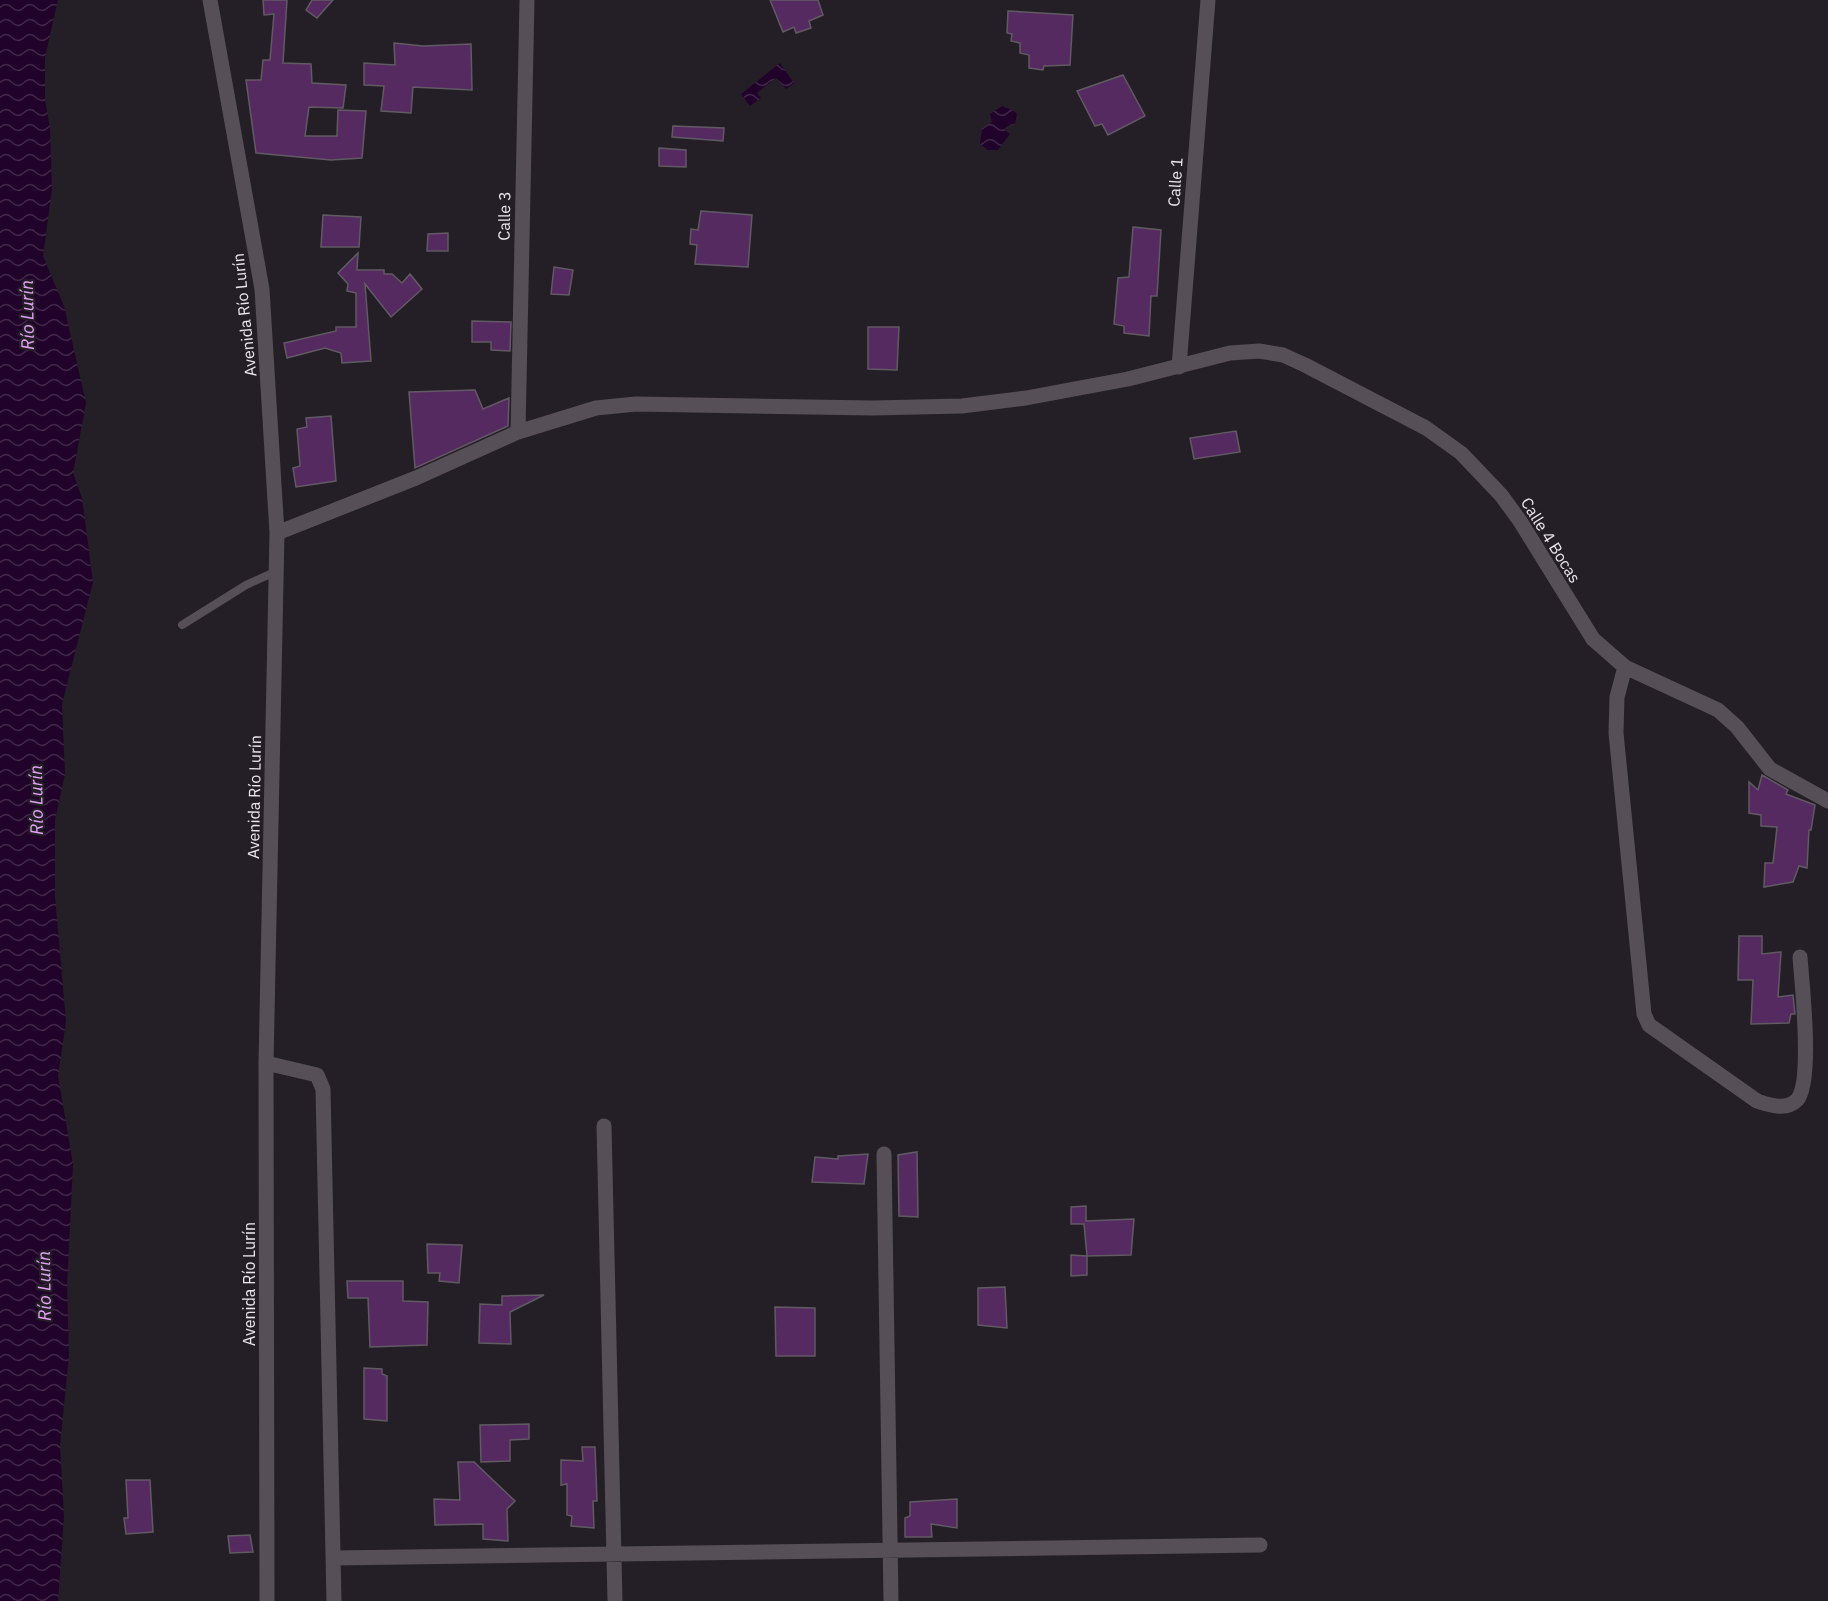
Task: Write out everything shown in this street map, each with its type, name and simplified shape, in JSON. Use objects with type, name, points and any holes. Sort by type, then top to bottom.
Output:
[{"type":"street","name":"Avenida Río Lurín","points":[[210,0],[262,289],[278,533],[266,1063],[267,1601]]},
{"type":"street","name":"Calle 3","points":[[518,432],[527,0]]},
{"type":"street","name":"Calle 1","points":[[1179,367],[1208,0]]},
{"type":"street","name":"Calle 4 Bocas","points":[[278,533],[417,478],[518,432],[596,408],[636,404],[873,408],[962,406],[1037,396],[1179,367],[1230,353],[1259,351],[1282,355],[1426,428],[1461,453],[1501,495],[1520,521],[1593,639],[1625,667],[1718,710],[1737,727],[1770,769],[1828,801]]},
{"type":"street","points":[[1625,667],[1617,697],[1616,733],[1644,1014],[1649,1025],[1757,1101],[1771,1106],[1789,1105],[1797,1099],[1803,1088],[1804,1077],[1806,1048],[1800,957]]},
{"type":"street","points":[[266,1063],[308,1070],[317,1075],[323,1089],[334,1601]]},
{"type":"street","points":[[604,1126],[615,1601]]},
{"type":"street","points":[[884,1154],[891,1601]]},
{"type":"street","points":[[334,1558],[1260,1545]]},
{"type":"lane","points":[[182,625],[246,585],[277,571]]},
{"type":"water","name":"Río Lurín","points":[[0,0],[58,0],[45,57],[45,99],[50,128],[52,189],[43,256],[64,306],[86,403],[73,473],[82,498],[93,582],[62,704],[65,774],[55,820],[55,897],[66,1021],[58,1076],[73,1164],[67,1286],[69,1356],[60,1445],[64,1516],[58,1601],[0,1601]]},
{"type":"water","points":[[780,63],[794,83],[786,89],[776,78],[757,93],[761,98],[750,106],[741,94]]},
{"type":"water","points":[[1002,106],[1017,114],[1015,124],[1006,127],[1005,130],[1010,134],[998,150],[988,150],[980,144],[982,128],[992,122],[990,114]]},
{"type":"building","points":[[263,0],[287,0],[283,63],[311,64],[312,83],[346,85],[343,108],[309,107],[305,136],[337,136],[338,110],[366,111],[362,158],[331,160],[256,153],[246,80],[261,80],[263,60],[270,60],[274,14],[264,15]]},
{"type":"building","points":[[312,0],[333,0],[317,18],[306,10]]},
{"type":"building","points":[[770,0],[818,0],[823,15],[809,21],[811,28],[796,33],[794,27],[783,32]]},
{"type":"building","points":[[1008,11],[1073,15],[1070,65],[1044,66],[1043,70],[1029,68],[1029,55],[1020,53],[1020,43],[1011,41],[1012,34],[1007,33]]},
{"type":"building","points":[[394,43],[423,46],[471,44],[472,90],[413,87],[411,113],[381,111],[384,86],[364,85],[364,63],[395,65]]},
{"type":"building","points":[[1123,75],[1145,116],[1108,135],[1102,124],[1095,126],[1077,91]]},
{"type":"building","points":[[673,126],[724,128],[723,141],[672,137]]},
{"type":"building","points":[[659,148],[686,150],[686,167],[659,166]]},
{"type":"building","points":[[701,211],[752,215],[748,267],[695,264],[697,245],[690,244],[691,229],[698,230]]},
{"type":"building","points":[[323,215],[361,217],[359,247],[321,247]]},
{"type":"building","points":[[1133,227],[1161,230],[1157,296],[1151,296],[1149,336],[1124,333],[1124,326],[1114,324],[1118,278],[1129,277]]},
{"type":"building","points":[[448,233],[448,251],[427,251],[428,234]]},
{"type":"building","points":[[358,253],[357,270],[384,270],[384,274],[392,274],[402,283],[410,274],[422,289],[391,317],[365,284],[371,361],[342,363],[341,353],[325,348],[287,358],[284,343],[336,331],[336,327],[356,327],[356,293],[347,291],[348,284],[338,273]]},
{"type":"building","points":[[554,267],[573,270],[569,295],[551,294]]},
{"type":"building","points":[[472,321],[511,322],[510,351],[491,350],[491,342],[472,342]]},
{"type":"building","points":[[868,327],[899,327],[897,370],[868,369]]},
{"type":"building","points":[[475,390],[483,409],[509,398],[508,426],[415,468],[409,392]]},
{"type":"building","points":[[331,416],[336,481],[296,487],[293,468],[300,466],[297,429],[307,427],[306,418]]},
{"type":"building","points":[[1236,431],[1240,452],[1194,459],[1190,438]]},
{"type":"building","points":[[1762,775],[1788,790],[1786,794],[1815,805],[1811,830],[1809,830],[1807,868],[1799,866],[1793,882],[1764,887],[1765,863],[1773,863],[1777,827],[1761,826],[1761,815],[1749,813],[1749,782],[1758,790]]},
{"type":"building","points":[[1739,936],[1762,936],[1762,954],[1781,952],[1778,997],[1793,995],[1795,1014],[1791,1014],[1789,1023],[1751,1024],[1753,980],[1738,980]]},
{"type":"building","points":[[917,1152],[918,1217],[899,1216],[898,1155]]},
{"type":"building","points":[[868,1154],[864,1184],[812,1182],[815,1157],[838,1159],[838,1156]]},
{"type":"building","points":[[1086,1206],[1086,1221],[1134,1219],[1131,1255],[1087,1256],[1084,1224],[1071,1224],[1071,1207]]},
{"type":"building","points":[[427,1244],[462,1245],[459,1283],[439,1281],[440,1273],[428,1273]]},
{"type":"building","points":[[1071,1255],[1087,1256],[1087,1275],[1071,1276]]},
{"type":"building","points":[[347,1281],[403,1281],[403,1301],[428,1302],[427,1345],[370,1347],[368,1298],[348,1298]]},
{"type":"building","points":[[1005,1287],[1007,1328],[978,1325],[978,1288]]},
{"type":"building","points":[[544,1295],[510,1312],[511,1344],[479,1343],[480,1304],[502,1305],[502,1296]]},
{"type":"building","points":[[775,1307],[815,1308],[815,1356],[776,1356]]},
{"type":"building","points":[[364,1368],[382,1369],[382,1374],[387,1376],[387,1421],[364,1419]]},
{"type":"building","points":[[529,1424],[529,1439],[510,1440],[510,1461],[481,1462],[480,1425]]},
{"type":"building","points":[[582,1447],[595,1447],[597,1501],[593,1501],[594,1528],[571,1526],[572,1516],[567,1515],[567,1484],[561,1485],[561,1460],[583,1461]]},
{"type":"building","points":[[458,1462],[474,1462],[515,1501],[507,1509],[508,1541],[483,1539],[483,1524],[435,1525],[434,1499],[460,1500]]},
{"type":"building","points":[[126,1480],[150,1480],[153,1532],[126,1534],[124,1518],[128,1518]]},
{"type":"building","points":[[957,1499],[957,1528],[931,1524],[932,1537],[905,1537],[905,1518],[910,1516],[910,1502]]},
{"type":"building","points":[[250,1535],[253,1552],[230,1553],[228,1536]]}]
